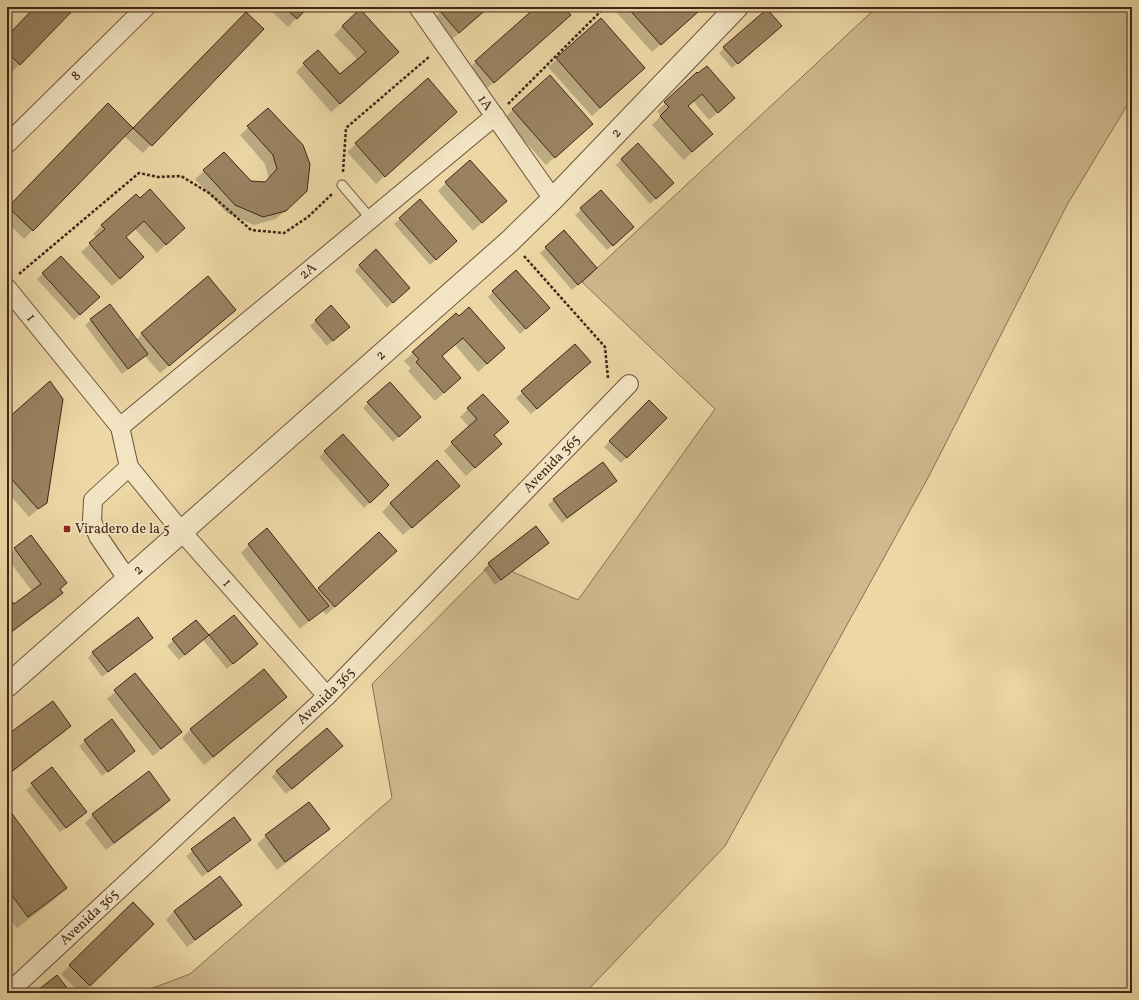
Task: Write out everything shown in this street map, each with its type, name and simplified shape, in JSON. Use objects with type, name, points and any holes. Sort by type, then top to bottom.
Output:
[{"type":"street","name":"8","points":[[7,144],[146,7]]},
{"type":"street","name":"1A","points":[[418,7],[553,199]]},
{"type":"street","name":"2","points":[[7,686],[510,241],[553,199],[737,7]]},
{"type":"street","name":"2A","points":[[120,426],[495,116]]},
{"type":"street","name":"1","points":[[10,283],[120,426],[128,467],[182,532],[327,696]]},
{"type":"street","name":"Avenida 365","points":[[8,993],[327,696],[629,384]]},
{"type":"street","points":[[128,467],[93,500],[92,521],[98,536],[128,580]]},
{"type":"lane","points":[[342,185],[371,219]]},
{"type":"path","points":[[495,116],[605,7]]},
{"type":"path","points":[[10,283],[138,173],[158,177],[181,176],[209,193],[251,230],[284,233],[308,217],[342,185],[346,128],[444,44]]},
{"type":"path","points":[[510,241],[605,347],[611,403]]},
{"type":"shaded area","points":[[877,7],[1132,7],[1132,97],[1067,205],[929,476],[725,846],[585,993],[140,993],[190,974],[392,798],[372,684],[492,563],[578,600],[715,409],[582,282]]},
{"type":"building","points":[[35,7],[76,7],[20,65],[7,52],[7,36]]},
{"type":"building","points":[[284,7],[308,7],[297,19]]},
{"type":"building","points":[[445,7],[489,7],[459,33],[440,11]]},
{"type":"building","points":[[536,7],[564,7],[571,15],[494,83],[475,61]]},
{"type":"building","points":[[627,7],[696,7],[699,11],[661,45]]},
{"type":"building","points":[[360,9],[399,52],[340,104],[303,63],[318,50],[340,74],[366,52],[342,26]]},
{"type":"building","points":[[767,9],[782,26],[738,64],[723,47]]},
{"type":"building","points":[[246,12],[264,29],[152,146],[133,128]]},
{"type":"building","points":[[601,18],[645,68],[600,108],[556,58]]},
{"type":"building","points":[[707,66],[735,98],[718,113],[702,94],[688,106],[713,134],[692,152],[660,116],[669,107],[664,102],[697,72],[698,73]]},
{"type":"building","points":[[550,75],[593,124],[555,158],[512,109]]},
{"type":"building","points":[[428,78],[457,112],[385,177],[355,143]]},
{"type":"building","points":[[108,103],[133,128],[33,231],[8,207]]},
{"type":"building","points":[[268,108],[303,145],[310,164],[307,191],[286,211],[263,217],[235,205],[203,170],[224,152],[251,181],[265,182],[277,169],[273,155],[247,126]]},
{"type":"building","points":[[638,143],[674,183],[656,199],[621,159]]},
{"type":"building","points":[[470,160],[507,201],[482,223],[445,182]]},
{"type":"building","points":[[150,189],[185,228],[166,245],[144,221],[126,237],[144,257],[120,279],[89,243],[105,229],[101,225],[136,194],[140,198]]},
{"type":"building","points":[[601,190],[634,227],[613,246],[580,208]]},
{"type":"building","points":[[420,199],[457,241],[436,260],[399,218]]},
{"type":"building","points":[[564,230],[597,268],[578,285],[545,247]]},
{"type":"building","points":[[376,249],[410,288],[393,303],[359,265]]},
{"type":"building","points":[[61,256],[100,297],[80,315],[42,273]]},
{"type":"building","points":[[516,270],[550,308],[526,329],[492,291]]},
{"type":"building","points":[[208,276],[236,310],[169,366],[141,333]]},
{"type":"building","points":[[110,304],[148,354],[128,369],[90,319]]},
{"type":"building","points":[[331,305],[350,327],[333,341],[315,320]]},
{"type":"building","points":[[469,307],[505,348],[487,364],[463,338],[442,356],[461,378],[444,393],[416,362],[419,359],[412,352],[456,313],[459,316]]},
{"type":"building","points":[[575,344],[591,362],[537,409],[521,391]]},
{"type":"building","points":[[50,381],[63,399],[47,503],[38,509],[7,474],[7,419]]},
{"type":"building","points":[[390,382],[421,417],[399,437],[367,402]]},
{"type":"building","points":[[483,394],[509,422],[494,435],[502,444],[475,468],[451,442],[477,419],[467,408]]},
{"type":"building","points":[[649,400],[667,418],[627,458],[609,441]]},
{"type":"building","points":[[343,434],[389,485],[370,503],[324,451]]},
{"type":"building","points":[[437,460],[460,486],[412,528],[390,503]]},
{"type":"building","points":[[603,462],[617,481],[567,518],[553,499]]},
{"type":"building","points":[[536,526],[549,543],[501,580],[488,563]]},
{"type":"building","points":[[267,528],[329,606],[309,621],[248,544]]},
{"type":"building","points":[[379,532],[397,551],[335,607],[318,588]]},
{"type":"building","points":[[31,535],[67,583],[60,589],[63,593],[11,632],[7,626],[7,595],[14,604],[41,584],[14,548]]},
{"type":"building","points":[[234,615],[258,644],[233,664],[209,635]]},
{"type":"building","points":[[138,617],[153,638],[108,672],[92,652]]},
{"type":"building","points":[[196,620],[209,635],[185,655],[172,639]]},
{"type":"building","points":[[264,669],[287,697],[213,757],[190,729]]},
{"type":"building","points":[[135,673],[182,732],[161,749],[114,690]]},
{"type":"building","points":[[53,701],[71,726],[7,775],[7,735]]},
{"type":"building","points":[[112,719],[135,751],[108,772],[84,740]]},
{"type":"building","points":[[327,728],[343,746],[292,789],[276,771]]},
{"type":"building","points":[[52,767],[87,812],[66,828],[31,783]]},
{"type":"building","points":[[149,771],[170,800],[114,843],[92,814]]},
{"type":"building","points":[[309,802],[330,829],[285,862],[265,835]]},
{"type":"building","points":[[7,807],[67,888],[28,917],[7,889]]},
{"type":"building","points":[[234,817],[251,840],[208,872],[191,849]]},
{"type":"building","points":[[220,876],[242,905],[195,940],[174,911]]},
{"type":"building","points":[[133,902],[154,924],[90,986],[69,965]]},
{"type":"building","points":[[57,975],[71,993],[30,993],[36,988],[38,990]]},
{"type":"place","name":"Viradero de la 5","points":[[67,529]]}]
